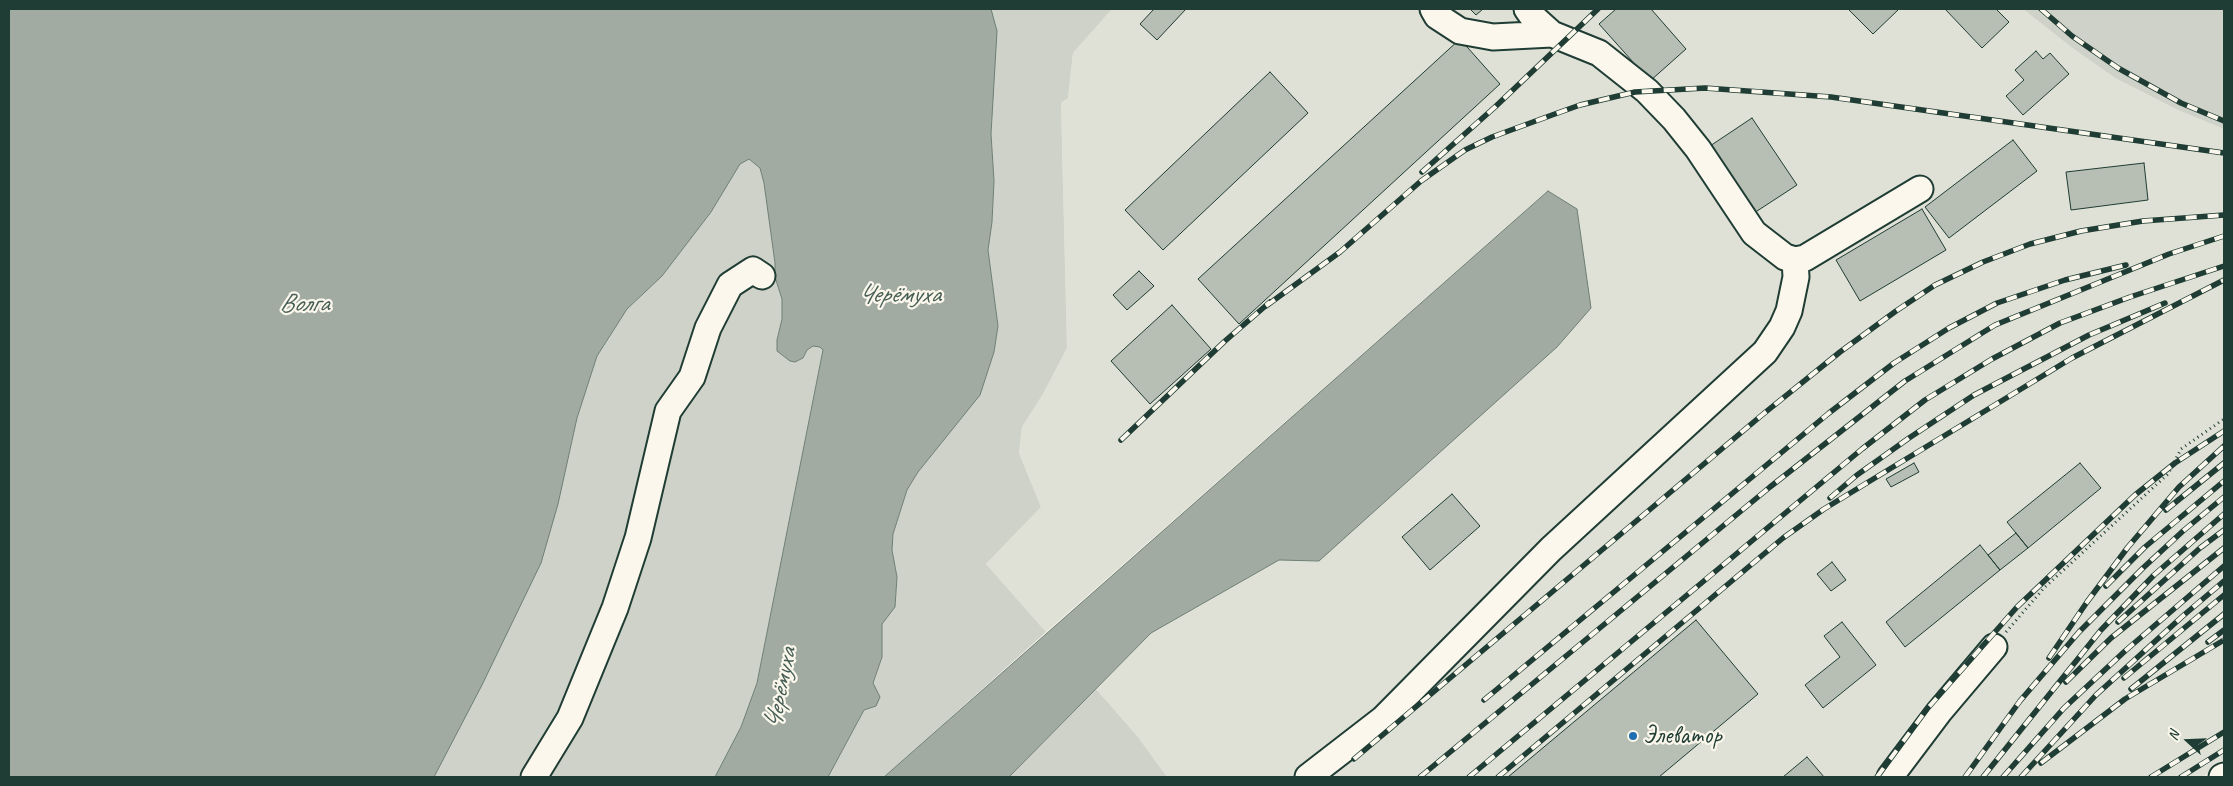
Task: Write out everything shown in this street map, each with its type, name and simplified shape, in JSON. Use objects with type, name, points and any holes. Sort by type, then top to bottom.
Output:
[{"type":"street","points":[[1433,9],[1436,16],[1448,25],[1460,31],[1478,35],[1552,34]]},
{"type":"street","points":[[1527,9],[1552,34],[1599,53],[1647,91],[1686,132],[1754,233],[1776,252],[1795,260],[1805,258],[1818,252],[1920,189]]},
{"type":"street","points":[[1308,777],[1383,719],[1551,548],[1765,352],[1782,327],[1789,311],[1796,277],[1795,260]]},
{"type":"street","points":[[534,777],[570,718],[615,608],[638,538],[668,411],[692,378],[708,328],[730,285],[753,270],[762,276]]},
{"type":"street","points":[[1890,777],[1939,712],[1994,646]]},
{"type":"path","points":[[1994,646],[2044,588],[2168,474],[2181,449],[2224,419]]},
{"type":"shaded area","points":[[991,9],[1112,9],[1073,53],[1068,98],[1061,103],[1067,348],[1043,394],[1022,427],[1019,453],[1041,507],[986,564],[1046,632],[884,777],[828,777],[864,710],[876,706],[873,684],[882,657],[882,624],[895,606],[897,577],[892,550],[893,534],[907,490],[918,472],[979,395],[994,352],[998,326],[988,250],[992,222],[994,181],[991,134],[993,91]]},
{"type":"shaded area","points":[[1112,9],[2023,9],[2071,47],[2115,78],[2178,110],[2224,129],[2224,764],[2202,777],[1167,777],[1138,737],[1096,689],[1151,633],[1279,560],[1319,561],[1548,191],[1046,632],[986,564],[1041,507],[1019,453],[1022,427],[1043,394],[1067,348],[1061,103],[1068,98],[1073,53]]},
{"type":"shaded area","points":[[2023,9],[2224,9],[2224,129],[2178,110],[2115,78],[2071,47]]},
{"type":"shaded area","points":[[749,159],[760,168],[764,183],[775,263],[775,277],[782,299],[782,319],[777,340],[778,351],[790,361],[795,362],[803,358],[807,350],[813,346],[820,347],[823,350],[757,683],[741,727],[725,761],[715,777],[434,777],[506,633],[570,451],[577,418],[597,356],[627,309],[662,276],[711,212],[740,164]]},
{"type":"shaded area","points":[[1096,689],[1138,737],[1167,777],[1009,777]]},
{"type":"water","name":"Волга","points":[[9,9],[991,9],[997,31],[991,134],[994,181],[992,222],[988,250],[998,326],[994,352],[980,395],[918,472],[907,490],[893,534],[892,550],[897,577],[895,607],[882,624],[882,657],[873,683],[880,697],[876,706],[864,710],[828,777],[715,777],[741,727],[757,683],[823,350],[820,347],[813,346],[807,350],[803,358],[795,362],[790,361],[777,351],[777,340],[782,319],[782,299],[775,277],[775,263],[764,183],[760,168],[749,159],[740,164],[711,212],[662,276],[627,309],[597,356],[577,418],[558,504],[541,563],[482,685],[434,777],[9,777]]},
{"type":"water","points":[[1548,191],[1577,209],[1591,308],[1557,347],[1319,561],[1279,560],[1151,633],[1009,777],[884,777]]},
{"type":"building","points":[[1154,9],[1186,9],[1157,40],[1140,24]]},
{"type":"building","points":[[1470,9],[1483,9],[1476,15]]},
{"type":"building","points":[[1616,9],[1651,9],[1686,49],[1650,81],[1599,24]]},
{"type":"building","points":[[1848,9],[1899,9],[1873,34]]},
{"type":"building","points":[[1945,9],[1996,9],[2009,22],[1982,48]]},
{"type":"building","points":[[1460,39],[1500,84],[1239,324],[1198,279]]},
{"type":"building","points":[[2036,51],[2043,59],[2050,53],[2069,74],[2023,115],[2006,96],[2024,80],[2015,70]]},
{"type":"building","points":[[1270,72],[1308,113],[1163,250],[1125,210]]},
{"type":"building","points":[[1752,118],[1797,185],[1754,213],[1710,146]]},
{"type":"building","points":[[2013,140],[2037,171],[1949,238],[1925,207]]},
{"type":"building","points":[[2144,163],[2148,200],[2071,210],[2066,172]]},
{"type":"building","points":[[1922,209],[1946,250],[1860,301],[1836,260]]},
{"type":"building","points":[[1139,271],[1154,286],[1127,310],[1113,295]]},
{"type":"building","points":[[1172,305],[1211,349],[1150,404],[1111,361]]},
{"type":"building","points":[[1914,463],[1919,472],[1891,487],[1886,479]]},
{"type":"building","points":[[2080,463],[2101,488],[2028,548],[2007,522]]},
{"type":"building","points":[[1452,494],[1480,526],[1430,570],[1402,537]]},
{"type":"building","points":[[2016,533],[2028,548],[2000,570],[1988,555]]},
{"type":"building","points":[[1980,545],[2000,570],[1905,647],[1886,622]]},
{"type":"building","points":[[1832,562],[1846,580],[1831,591],[1817,574]]},
{"type":"building","name":"Элеватор","points":[[1696,620],[1758,694],[1659,777],[1508,777]]},
{"type":"building","points":[[1842,622],[1876,665],[1823,708],[1805,685],[1840,657],[1824,636]]},
{"type":"building","points":[[1807,757],[1824,777],[1783,777]]},
{"type":"railway","points":[[1422,172],[1495,107],[1598,9]]},
{"type":"railway","points":[[2041,9],[2072,36],[2118,68],[2181,103],[2224,121]]},
{"type":"railway","points":[[1266,306],[1340,252],[1421,181],[1465,150],[1492,137],[1580,105],[1635,92],[1705,88],[1831,97],[2224,153]]},
{"type":"railway","points":[[1354,759],[1762,415],[1840,352],[1935,285],[1983,262],[2030,244],[2081,231],[2143,221],[2224,215]]},
{"type":"railway","points":[[1420,777],[1770,487],[1905,381],[1995,325],[2169,254],[2224,236]]},
{"type":"railway","points":[[1484,700],[1829,413],[1894,363],[1949,328],[1997,303],[2065,280],[2126,265]]},
{"type":"railway","points":[[1469,777],[1862,449],[1925,400],[1992,359],[2060,323],[2130,297],[2224,266]]},
{"type":"railway","points":[[1498,777],[1783,538],[1824,509],[2072,358],[2224,280]]},
{"type":"railway","points":[[1121,440],[1225,341],[1270,302]]},
{"type":"railway","points":[[1830,498],[1857,475],[1974,395],[2089,335],[2165,303]]},
{"type":"railway","points":[[1877,777],[1927,709],[2017,607],[2135,495],[2175,463],[2224,431]]},
{"type":"railway","points":[[2049,658],[2087,602],[2128,547],[2179,487],[2224,446]]},
{"type":"railway","points":[[2166,510],[2224,463]]},
{"type":"railway","points":[[2106,586],[2145,547],[2224,481]]},
{"type":"railway","points":[[1965,777],[2020,701],[2079,632],[2143,568],[2224,497]]},
{"type":"railway","points":[[1983,777],[2101,630],[2154,575],[2224,514]]},
{"type":"railway","points":[[2118,622],[2200,548],[2224,530]]},
{"type":"railway","points":[[2066,682],[2111,638],[2224,548]]},
{"type":"railway","points":[[2003,777],[2064,708],[2125,651],[2224,566]]},
{"type":"railway","points":[[2021,777],[2096,695],[2224,581]]},
{"type":"railway","points":[[2124,678],[2224,595]]},
{"type":"railway","points":[[2131,689],[2224,614]]},
{"type":"railway","points":[[2208,642],[2224,630]]},
{"type":"railway","points":[[2041,763],[2125,699],[2224,640]]},
{"type":"railway","points":[[2151,777],[2224,732]]},
{"type":"railway","points":[[2181,777],[2224,750]]},
{"type":"place","name":"Элеватор","points":[[1633,736]]},
{"type":"water label","name":"Черёмуха","points":[[899,295]]},
{"type":"water label","name":"Черёмуха","points":[[781,689]]}]
